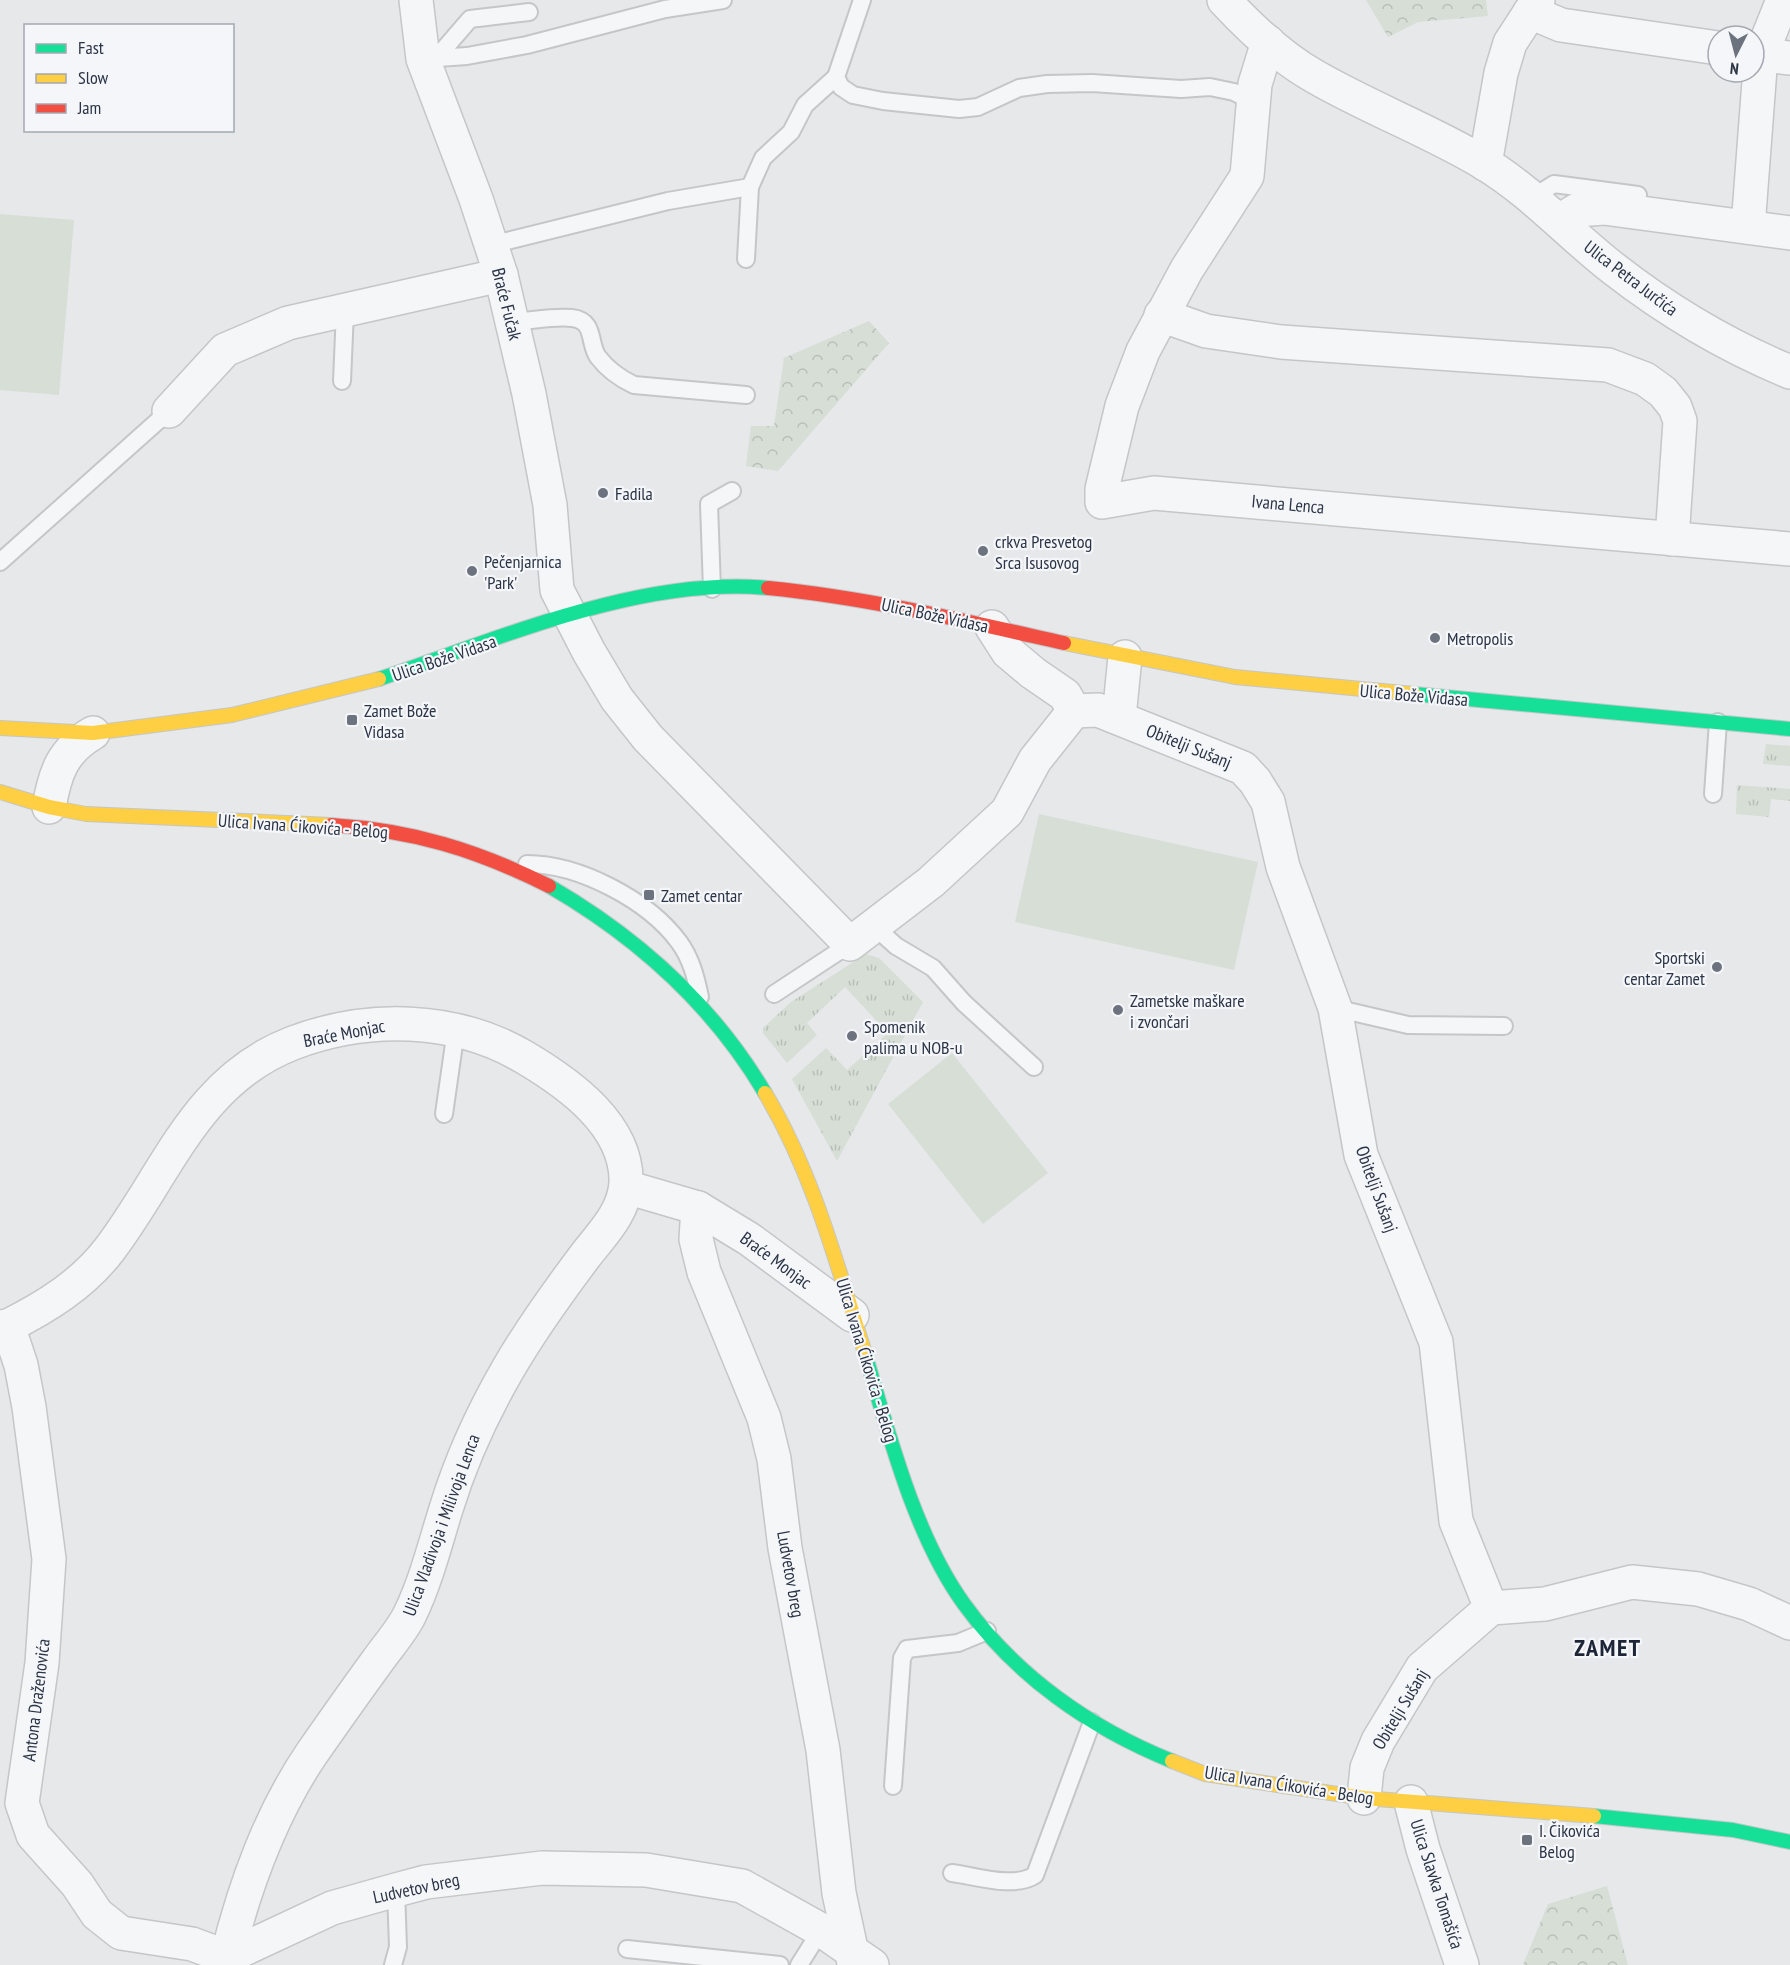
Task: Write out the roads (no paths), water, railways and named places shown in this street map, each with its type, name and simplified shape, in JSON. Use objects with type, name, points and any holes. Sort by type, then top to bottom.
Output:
[{"type":"main road","name":"Ulica Bože Vidasa","points":[[0,728],[93,733],[232,715],[368,683],[569,615],[632,599],[712,589],[757,587],[831,594],[905,607],[1125,657],[1235,677],[1790,729]]},
{"type":"main road","name":"Ulica Ivana Ćikovića - Belog","points":[[0,792],[49,807],[86,814],[364,827],[421,836],[503,864],[535,879],[593,913],[665,969],[701,1004],[755,1075],[793,1144],[819,1205],[913,1502],[931,1545],[963,1602],[987,1631],[1017,1664],[1071,1710],[1137,1747],[1205,1774],[1364,1798],[1631,1819],[1732,1830],[1790,1842]]},
{"type":"street","name":"Braće Fučak","points":[[416,0],[431,57],[496,260],[512,322],[529,394],[550,505],[558,590],[569,615],[617,699],[648,738],[862,936]]},
{"type":"street","name":"Ulica Petra Jurčića","points":[[1224,0],[1268,42],[1312,75],[1485,164],[1559,221],[1613,269],[1676,314],[1751,356],[1790,372]]},
{"type":"street","points":[[1748,227],[1768,56],[1783,0]]},
{"type":"street","points":[[1485,164],[1501,73],[1510,43],[1534,6],[1561,25],[1706,46]]},
{"type":"street","name":"Ivana Lenca","points":[[1268,42],[1255,84],[1247,176],[1192,260],[1143,351],[1122,406],[1102,489],[1102,502],[1154,493],[1790,549]]},
{"type":"street","points":[[1559,221],[1577,210],[1604,208],[1790,233]]},
{"type":"street","points":[[169,411],[225,350],[288,324],[345,311],[496,260]]},
{"type":"street","points":[[1161,315],[1206,331],[1234,336],[1329,346],[1586,362],[1608,365],[1646,379],[1663,392],[1675,407],[1680,421],[1672,539]]},
{"type":"street","points":[[862,936],[931,882],[1006,812],[1035,760],[1074,711],[1065,695],[1008,652],[992,627]]},
{"type":"street","points":[[1119,717],[1125,657]]},
{"type":"street","name":"Obitelji Sušanj","points":[[1074,711],[1098,710],[1119,717],[1243,768],[1255,781],[1268,802],[1283,867],[1335,1008],[1361,1155],[1436,1341],[1456,1521],[1491,1608],[1422,1668],[1378,1741],[1367,1768],[1364,1798]]},
{"type":"street","points":[[49,807],[64,759],[76,742],[93,733]]},
{"type":"street","name":"Braće Monjac","points":[[4,1326],[61,1297],[108,1252],[211,1098],[261,1057],[331,1032],[387,1023],[418,1023],[456,1030],[509,1048],[571,1088],[605,1123],[618,1143],[623,1156],[626,1187],[698,1208],[748,1239],[852,1315]]},
{"type":"street","name":"Ulica Vladivoja i Milivoja Lenca","points":[[224,1961],[254,1862],[278,1811],[308,1758],[408,1618],[425,1579],[470,1439],[510,1366],[616,1216],[626,1187]]},
{"type":"street","name":"Ludvetov breg","points":[[698,1208],[696,1239],[704,1272],[764,1418],[774,1459],[785,1548],[823,1750],[839,1893],[859,1960]]},
{"type":"street","name":"Antona Draženovića","points":[[4,1326],[21,1365],[29,1407],[49,1559],[42,1663],[22,1803],[33,1835],[76,1884],[97,1914],[121,1933],[192,1944],[224,1961]]},
{"type":"street","points":[[1491,1608],[1545,1604],[1632,1582],[1698,1589],[1749,1604],[1790,1623]]},
{"type":"street","name":"Ulica Slavka Tomašića","points":[[1411,1802],[1423,1849],[1462,1965]]},
{"type":"street","name":"Ludvetov breg","points":[[224,1961],[333,1908],[426,1882],[542,1868],[646,1870],[742,1886],[821,1930],[859,1960]]},
{"type":"lane","points":[[629,19],[639,0]]},
{"type":"lane","points":[[431,57],[467,56],[527,45],[665,9],[723,0]]},
{"type":"lane","points":[[746,259],[750,187],[763,158],[791,132],[805,105],[836,76],[862,0]]},
{"type":"lane","points":[[431,57],[470,19],[529,12]]},
{"type":"lane","points":[[836,76],[841,87],[853,95],[959,109],[978,107],[1019,88],[1047,84],[1092,83],[1181,89],[1210,87],[1234,92],[1254,102]]},
{"type":"lane","points":[[1530,199],[1554,184],[1638,195]]},
{"type":"lane","points":[[496,260],[668,201],[750,187]]},
{"type":"lane","points":[[342,381],[345,311]]},
{"type":"lane","points":[[512,322],[573,318],[586,323],[591,331],[596,355],[618,378],[634,385],[746,395]]},
{"type":"lane","points":[[0,562],[169,411]]},
{"type":"lane","points":[[712,589],[709,504],[732,491]]},
{"type":"lane","points":[[1713,794],[1718,722]]},
{"type":"lane","points":[[503,864],[538,864],[582,875],[614,889],[647,910],[679,942],[694,970],[701,1004]]},
{"type":"lane","points":[[774,994],[862,936],[896,946],[933,968],[964,1003],[1034,1067]]},
{"type":"lane","points":[[1335,1008],[1408,1026],[1504,1026]]},
{"type":"lane","points":[[444,1114],[456,1030]]},
{"type":"lane","points":[[892,1786],[902,1658],[907,1649],[958,1643],[987,1631]]},
{"type":"lane","points":[[952,1873],[1007,1881],[1030,1878],[1035,1875],[1092,1722]]},
{"type":"lane","points":[[393,1965],[398,1947],[396,1890]]},
{"type":"lane","points":[[799,1965],[821,1930]]},
{"type":"lane","points":[[627,1949],[780,1965]]},
{"type":"place","name":"Fadila","points":[[603,493]]},
{"type":"place","name":"crkva Presvetog Srca Isusovog","points":[[983,551]]},
{"type":"place","name":"Pečenjarnica 'Park'","points":[[472,571]]},
{"type":"place","name":"Metropolis","points":[[1435,638]]},
{"type":"place","name":"Zamet Bože Vidasa","points":[[352,720]]},
{"type":"place","name":"Zamet centar","points":[[649,895]]},
{"type":"place","name":"Sportski centar Zamet","points":[[1717,967]]},
{"type":"place","name":"Zametske maškare i zvončari","points":[[1118,1010]]},
{"type":"place","name":"Spomenik palima u NOB-u","points":[[852,1036]]},
{"type":"place","name":"I. Čikovića Belog","points":[[1527,1840]]},
{"type":"district","name":"ZAMET","points":[[1608,1647]]}]
